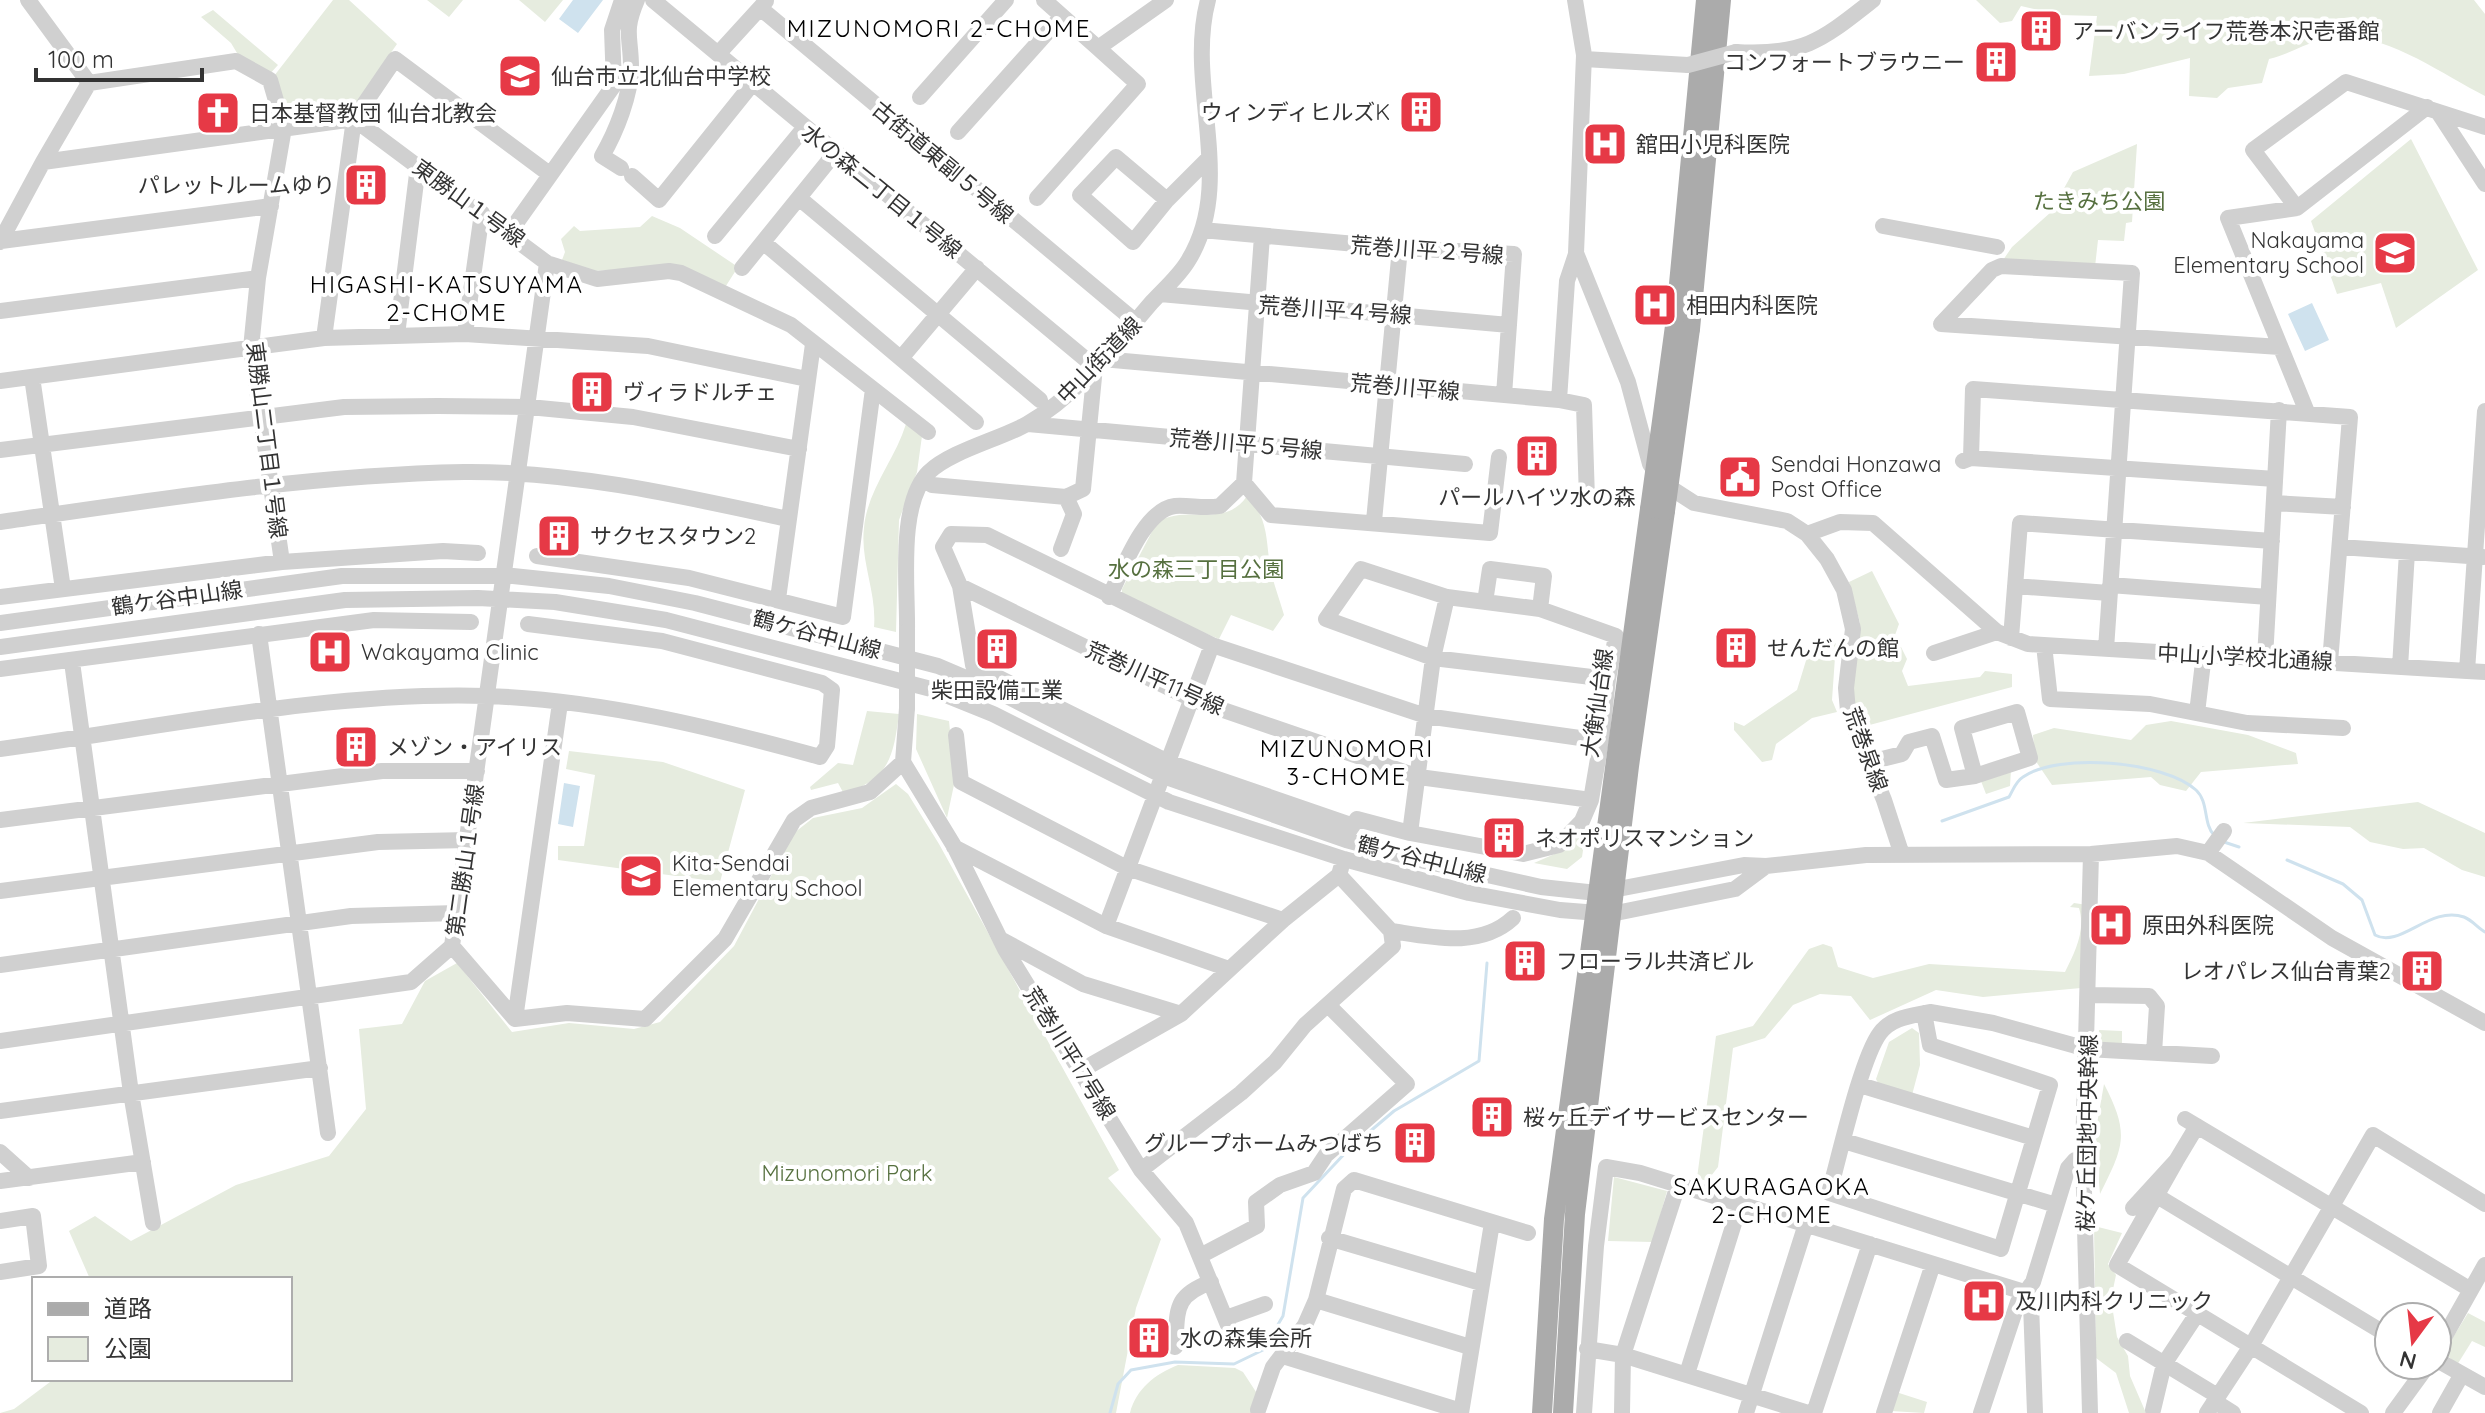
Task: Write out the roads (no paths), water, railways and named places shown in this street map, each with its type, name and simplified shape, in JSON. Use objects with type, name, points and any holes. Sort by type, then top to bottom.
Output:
[{"type":"main road","name":"大衡仙台線","points":[[1682,327],[1706,0]]},
{"type":"main road","name":"大衡仙台線","points":[[1563,1413],[1575,1214],[1605,892],[1682,327],[1721,0]]},
{"type":"main road","name":"大衡仙台線","points":[[1542,1413],[1554,1219],[1603,914]]},
{"type":"street","points":[[28,0],[89,83]]},
{"type":"street","points":[[509,233],[548,173],[614,85],[612,30],[622,0]]},
{"type":"street","points":[[637,0],[627,31],[631,70],[625,96],[602,156],[627,172],[659,200],[753,83]]},
{"type":"street","name":"水の森二丁目１号線","points":[[653,0],[835,153],[1099,363]]},
{"type":"street","points":[[920,97],[1006,0]]},
{"type":"street","points":[[1098,48],[1166,0]]},
{"type":"street","name":"中山街道線","points":[[925,480],[928,473],[947,462],[1028,424],[1061,402],[1188,262],[1202,230],[1212,189],[1202,68],[1208,0]]},
{"type":"street","name":"荒巻泉線","points":[[1575,0],[1584,59],[1576,253],[1628,382],[1650,464],[1663,483],[1694,503],[1787,521],[1807,534],[1827,559],[1850,609],[1853,629],[1846,688],[1848,711],[1870,762],[1902,855]]},
{"type":"street","points":[[1584,59],[1688,65],[1736,52],[1767,52],[1817,42],[1873,0]]},
{"type":"street","points":[[718,54],[764,4]]},
{"type":"street","name":"古街道東副５号線","points":[[764,4],[1136,322]]},
{"type":"street","points":[[958,132],[1053,5],[1138,84],[1037,198]]},
{"type":"street","points":[[324,338],[354,119],[395,59],[548,173]]},
{"type":"street","points":[[89,83],[236,61],[270,80],[284,128]]},
{"type":"street","points":[[2297,208],[2253,150],[2346,82],[2485,127]]},
{"type":"street","points":[[0,241],[89,83]]},
{"type":"street","points":[[2433,110],[2485,184]]},
{"type":"street","points":[[2307,412],[2228,218],[2297,208],[2433,110]]},
{"type":"street","points":[[43,162],[354,119]]},
{"type":"street","name":"東勝山１号線","points":[[354,119],[547,263],[597,279],[674,271],[791,325],[928,432]]},
{"type":"street","points":[[715,236],[805,127]]},
{"type":"street","name":"東勝山二丁目１号線","points":[[282,562],[268,484],[251,348],[258,278],[284,128]]},
{"type":"street","points":[[742,268],[835,153]]},
{"type":"street","points":[[1167,200],[1116,157],[1080,195],[1133,242],[1167,200],[1208,159]]},
{"type":"street","points":[[397,335],[418,166]]},
{"type":"street","points":[[799,198],[1040,400]]},
{"type":"street","points":[[0,241],[271,206]]},
{"type":"street","points":[[465,334],[482,213]]},
{"type":"street","points":[[1883,226],[1997,247]]},
{"type":"street","name":"荒巻川平２号線","points":[[1202,230],[1400,248],[1514,254],[1504,395]]},
{"type":"street","points":[[1262,236],[1244,483],[1271,515],[1374,521],[1490,533],[1499,457]]},
{"type":"street","points":[[763,242],[976,422]]},
{"type":"street","points":[[1374,521],[1400,248]]},
{"type":"street","points":[[1576,253],[1567,281],[1559,400],[1584,405],[1587,499]]},
{"type":"street","name":"第二勝山１号線","points":[[515,1019],[452,946],[547,263]]},
{"type":"street","points":[[2106,649],[2117,468],[2122,399],[2127,338],[2132,273],[2001,266],[1992,270],[1941,324],[2065,334],[2127,338],[2280,347]]},
{"type":"street","points":[[902,357],[977,268]]},
{"type":"street","points":[[0,311],[258,278]]},
{"type":"street","name":"荒巻川平４号線","points":[[1160,294],[1509,325]]},
{"type":"street","points":[[0,381],[324,338],[465,334],[648,346],[807,379]]},
{"type":"street","points":[[778,599],[813,344]]},
{"type":"street","points":[[560,703],[515,1019],[567,1013],[645,1019],[655,1013],[725,939],[794,820],[811,808],[870,792],[903,762],[907,708],[909,515],[925,480],[932,485],[1066,497],[1083,489],[1099,363]]},
{"type":"street","name":"荒巻川平線","points":[[1099,363],[1559,400]]},
{"type":"street","points":[[32,377],[63,589]]},
{"type":"street","points":[[537,556],[689,578],[843,617],[873,389]]},
{"type":"street","points":[[2275,479],[1967,459],[1973,389],[2350,417],[2330,662]]},
{"type":"street","points":[[0,450],[344,407],[529,407],[633,417],[799,449]]},
{"type":"street","points":[[2265,658],[2279,410]]},
{"type":"street","points":[[2467,671],[2478,611],[2485,411]]},
{"type":"street","name":"荒巻川平５号線","points":[[1028,424],[1465,464]]},
{"type":"street","points":[[0,522],[268,484],[466,472],[516,475],[678,495],[788,519]]},
{"type":"street","points":[[1109,597],[1142,531],[1156,515],[1175,506],[1220,506],[1244,483]]},
{"type":"street","points":[[1061,549],[1074,514],[1066,497]]},
{"type":"street","points":[[2274,503],[2343,507]]},
{"type":"street","name":"中山小学校北通線","points":[[1807,534],[1840,522],[1873,523],[2004,635],[2044,645],[2485,672]]},
{"type":"street","points":[[1934,653],[2004,635],[2015,586],[2020,523],[2272,541]]},
{"type":"street","points":[[1165,769],[973,665],[960,586],[943,547],[951,534],[987,535],[1212,645],[1426,716],[1601,741]]},
{"type":"street","points":[[2340,547],[2480,557]]},
{"type":"street","points":[[0,597],[282,562],[445,551],[478,553]]},
{"type":"street","points":[[444,574],[445,551]]},
{"type":"street","points":[[2400,667],[2407,552]]},
{"type":"street","points":[[356,557],[357,576]]},
{"type":"street","points":[[556,579],[559,559]]},
{"type":"street","points":[[1348,832],[1357,819],[1410,833],[1523,854],[1559,845],[1582,821],[1591,800],[1616,636],[1540,609],[1447,597],[1361,569],[1326,619],[1433,658],[1608,679]]},
{"type":"street","points":[[1485,602],[1490,569],[1544,576],[1540,609]]},
{"type":"street","name":"鶴ケ谷中山線","points":[[0,623],[357,576],[503,575],[623,589],[738,614],[950,671],[1165,769],[1348,832],[1498,878],[1605,892]]},
{"type":"street","points":[[150,578],[153,601]]},
{"type":"street","name":"荒巻川平11号線","points":[[960,586],[1194,700],[1419,777],[1591,800]]},
{"type":"street","points":[[2015,586],[2268,597]]},
{"type":"street","points":[[738,614],[743,591]]},
{"type":"street","points":[[1410,833],[1433,658],[1447,597]]},
{"type":"street","points":[[0,647],[310,603],[424,598],[555,602],[666,620],[749,640],[961,700],[1155,797],[1341,867],[1469,893],[1603,914],[1735,889],[1766,866]]},
{"type":"street","points":[[424,598],[424,619]]},
{"type":"street","points":[[373,599],[374,620]]},
{"type":"street","points":[[552,627],[555,602]]},
{"type":"street","points":[[0,669],[72,662],[374,620],[471,622]]},
{"type":"street","points":[[662,641],[666,620]]},
{"type":"street","points":[[0,749],[381,699],[487,696],[560,703],[715,728],[820,757],[827,746],[832,690],[822,683],[744,660],[662,641],[528,624]]},
{"type":"street","points":[[143,627],[146,651]]},
{"type":"street","points":[[259,634],[292,853],[328,1133]]},
{"type":"street","points":[[744,660],[749,640]]},
{"type":"street","points":[[1106,926],[1194,700],[1212,645]]},
{"type":"street","points":[[2044,645],[2050,699],[2150,704],[2247,723],[2343,728]]},
{"type":"street","points":[[2197,713],[2204,654]]},
{"type":"street","points":[[72,662],[121,1024],[153,1223]]},
{"type":"street","points":[[1870,762],[1902,754],[1909,742],[1932,736],[1946,780],[1975,776],[2030,758],[2017,712],[1962,728],[1975,776]]},
{"type":"street","points":[[956,735],[961,782],[1127,868],[1283,920]]},
{"type":"street","name":"荒巻川平17号線","points":[[903,762],[954,846],[1000,939],[1141,1170],[1186,1223],[1235,1342]]},
{"type":"street","points":[[0,820],[382,771],[477,771]]},
{"type":"street","points":[[0,891],[378,842],[468,840]]},
{"type":"street","points":[[1605,892],[1744,865],[1766,866],[1866,855],[2091,854],[2216,843],[2332,938],[2485,1023]]},
{"type":"street","points":[[954,846],[1106,926],[1229,969]]},
{"type":"street","name":"桜ケ丘団地中央幹線","points":[[2090,1413],[2084,1160],[2091,854]]},
{"type":"street","points":[[1082,1070],[1181,1014],[1341,867]]},
{"type":"street","points":[[1141,1170],[1241,1093],[1328,1005],[1393,946],[1391,931],[1341,867]]},
{"type":"street","points":[[0,965],[351,916],[457,913]]},
{"type":"street","points":[[1391,931],[1448,939],[1497,932],[1513,918]]},
{"type":"street","points":[[1000,939],[1083,984],[1181,1014]]},
{"type":"street","points":[[0,1041],[411,982],[452,946]]},
{"type":"street","points":[[2090,995],[2149,996],[2157,1006],[2154,1053]]},
{"type":"street","points":[[1200,1256],[1257,1226],[1256,1202],[1280,1185],[1314,1173],[1326,1155],[1407,1084],[1328,1005]]},
{"type":"street","points":[[1924,1013],[1930,1045],[2050,1085],[2001,1249],[1829,1193],[1860,1085],[1879,1033],[1896,1019],[1924,1013],[1993,1023],[2087,1049],[2212,1056]]},
{"type":"street","points":[[0,1111],[320,1068]]},
{"type":"street","points":[[1860,1085],[2034,1138]]},
{"type":"street","points":[[2361,1413],[2117,1265],[2176,1161],[2191,1122],[2471,1290]]},
{"type":"street","points":[[2213,1403],[2291,1279],[2373,1135],[2485,1204]]},
{"type":"street","points":[[1844,1141],[2056,1205]]},
{"type":"street","points":[[0,1152],[29,1178]]},
{"type":"street","points":[[1981,1413],[2018,1302],[2033,1282],[2068,1168],[2075,1160],[2084,1160]]},
{"type":"street","points":[[2133,1208],[2176,1161]]},
{"type":"street","points":[[0,1181],[143,1162]]},
{"type":"street","points":[[1584,1413],[1587,1349],[1606,1167],[1678,1185],[2024,1292],[2031,1304],[2035,1413]]},
{"type":"street","points":[[1261,1412],[1273,1367],[1305,1325],[1316,1300],[1329,1238],[1344,1189],[1354,1180],[1528,1233]]},
{"type":"street","points":[[1622,1413],[1623,1355],[1678,1185]]},
{"type":"street","points":[[2157,1196],[2373,1327]]},
{"type":"street","points":[[1687,1374],[1740,1204]]},
{"type":"street","points":[[0,1221],[33,1216],[39,1266],[0,1272]]},
{"type":"street","points":[[1283,1356],[1461,1412],[1492,1223]]},
{"type":"street","points":[[1746,1413],[1806,1224]]},
{"type":"street","points":[[1329,1238],[1481,1283]]},
{"type":"street","points":[[1587,1349],[1623,1355],[1811,1413],[1870,1244]]},
{"type":"street","points":[[1884,1413],[1933,1264]]},
{"type":"street","points":[[2453,1322],[2485,1265]]},
{"type":"street","points":[[1175,1347],[1179,1301],[1190,1290],[1211,1282]]},
{"type":"street","points":[[1316,1300],[1470,1347]]},
{"type":"street","points":[[1226,1318],[1265,1304]]},
{"type":"street","points":[[2153,1410],[2164,1364],[2197,1314]]},
{"type":"street","points":[[2127,1341],[2164,1364],[2213,1403],[2233,1413]]},
{"type":"street","points":[[2453,1369],[2485,1387]]},
{"type":"street","points":[[2440,1413],[2462,1374]]},
{"type":"street","points":[[2393,1413],[2416,1381]]},
{"type":"water","points":[[573,0],[603,0],[578,33],[559,19]]},
{"type":"water","points":[[2312,303],[2329,340],[2305,351],[2288,314]]},
{"type":"water","points":[[564,783],[580,786],[573,827],[558,824]]},
{"type":"waterway","points":[[1942,821],[2009,797],[2021,779],[2039,769],[2060,764],[2111,763],[2160,772],[2196,790],[2203,801],[2208,825],[2214,835]]},
{"type":"waterway","points":[[2224,842],[2239,847]]},
{"type":"waterway","points":[[2287,860],[2343,884],[2362,900],[2375,935],[2385,938],[2395,936],[2427,921],[2451,915],[2467,918],[2485,932]]},
{"type":"waterway","points":[[1110,1413],[1118,1384],[1131,1370],[1175,1362],[1234,1364],[1263,1350],[1283,1316],[1303,1198],[1348,1150],[1394,1111],[1479,1061],[1487,963]]},
{"type":"place","name":"アーバンライフ荒巻本沢壱番館","points":[[2041,31]]},
{"type":"place","name":"コンフォートブラウニー","points":[[1996,62]]},
{"type":"place","name":"仙台市立北仙台中学校","points":[[520,76]]},
{"type":"place","name":"ウィンディヒルズK","points":[[1421,112]]},
{"type":"place","name":"日本基督教団 仙台北教会","points":[[218,113]]},
{"type":"place","name":"舘田小児科医院","points":[[1605,144]]},
{"type":"place","name":"パレットルームゆり","points":[[366,185]]},
{"type":"place","name":"Nakayama Elementary School","points":[[2395,253]]},
{"type":"place","name":"相田内科医院","points":[[1655,305]]},
{"type":"place","name":"ヴィラドルチェ","points":[[592,392]]},
{"type":"place","name":"パールハイツ水の森","points":[[1537,456]]},
{"type":"place","name":"Sendai Honzawa Post Office","points":[[1740,477]]},
{"type":"place","name":"サクセスタウン2","points":[[559,536]]},
{"type":"place","name":"せんだんの館","points":[[1736,648]]},
{"type":"place","name":"柴田設備工業","points":[[997,649]]},
{"type":"place","name":"Wakayama Clinic","points":[[330,652]]},
{"type":"place","name":"メゾン・アイリス","points":[[356,747]]},
{"type":"place","name":"ネオポリスマンション","points":[[1504,838]]},
{"type":"place","name":"Kita-Sendai Elementary School","points":[[641,876]]},
{"type":"place","name":"原田外科医院","points":[[2111,925]]},
{"type":"place","name":"フローラル共済ビル","points":[[1525,961]]},
{"type":"place","name":"レオパレス仙台青葉2","points":[[2422,971]]},
{"type":"place","name":"桜ヶ丘デイサービスセンター","points":[[1492,1117]]},
{"type":"place","name":"グループホームみつばち","points":[[1415,1143]]},
{"type":"place","name":"及川内科クリニック","points":[[1984,1301]]},
{"type":"place","name":"水の森集会所","points":[[1149,1338]]},
{"type":"district","name":"MIZUNOMORI 2-CHOME","points":[[939,29]]},
{"type":"district","name":"HIGASHI-KATSUYAMA 2-CHOME","points":[[447,299]]},
{"type":"district","name":"MIZUNOMORI 3-CHOME","points":[[1347,763]]},
{"type":"district","name":"SAKURAGAOKA 2-CHOME","points":[[1772,1201]]},
{"type":"park label","name":"たきみち公園","points":[[2099,201]]},
{"type":"park label","name":"水の森三丁目公園","points":[[1196,569]]},
{"type":"park label","name":"Mizunomori Park","points":[[847,1173]]}]
